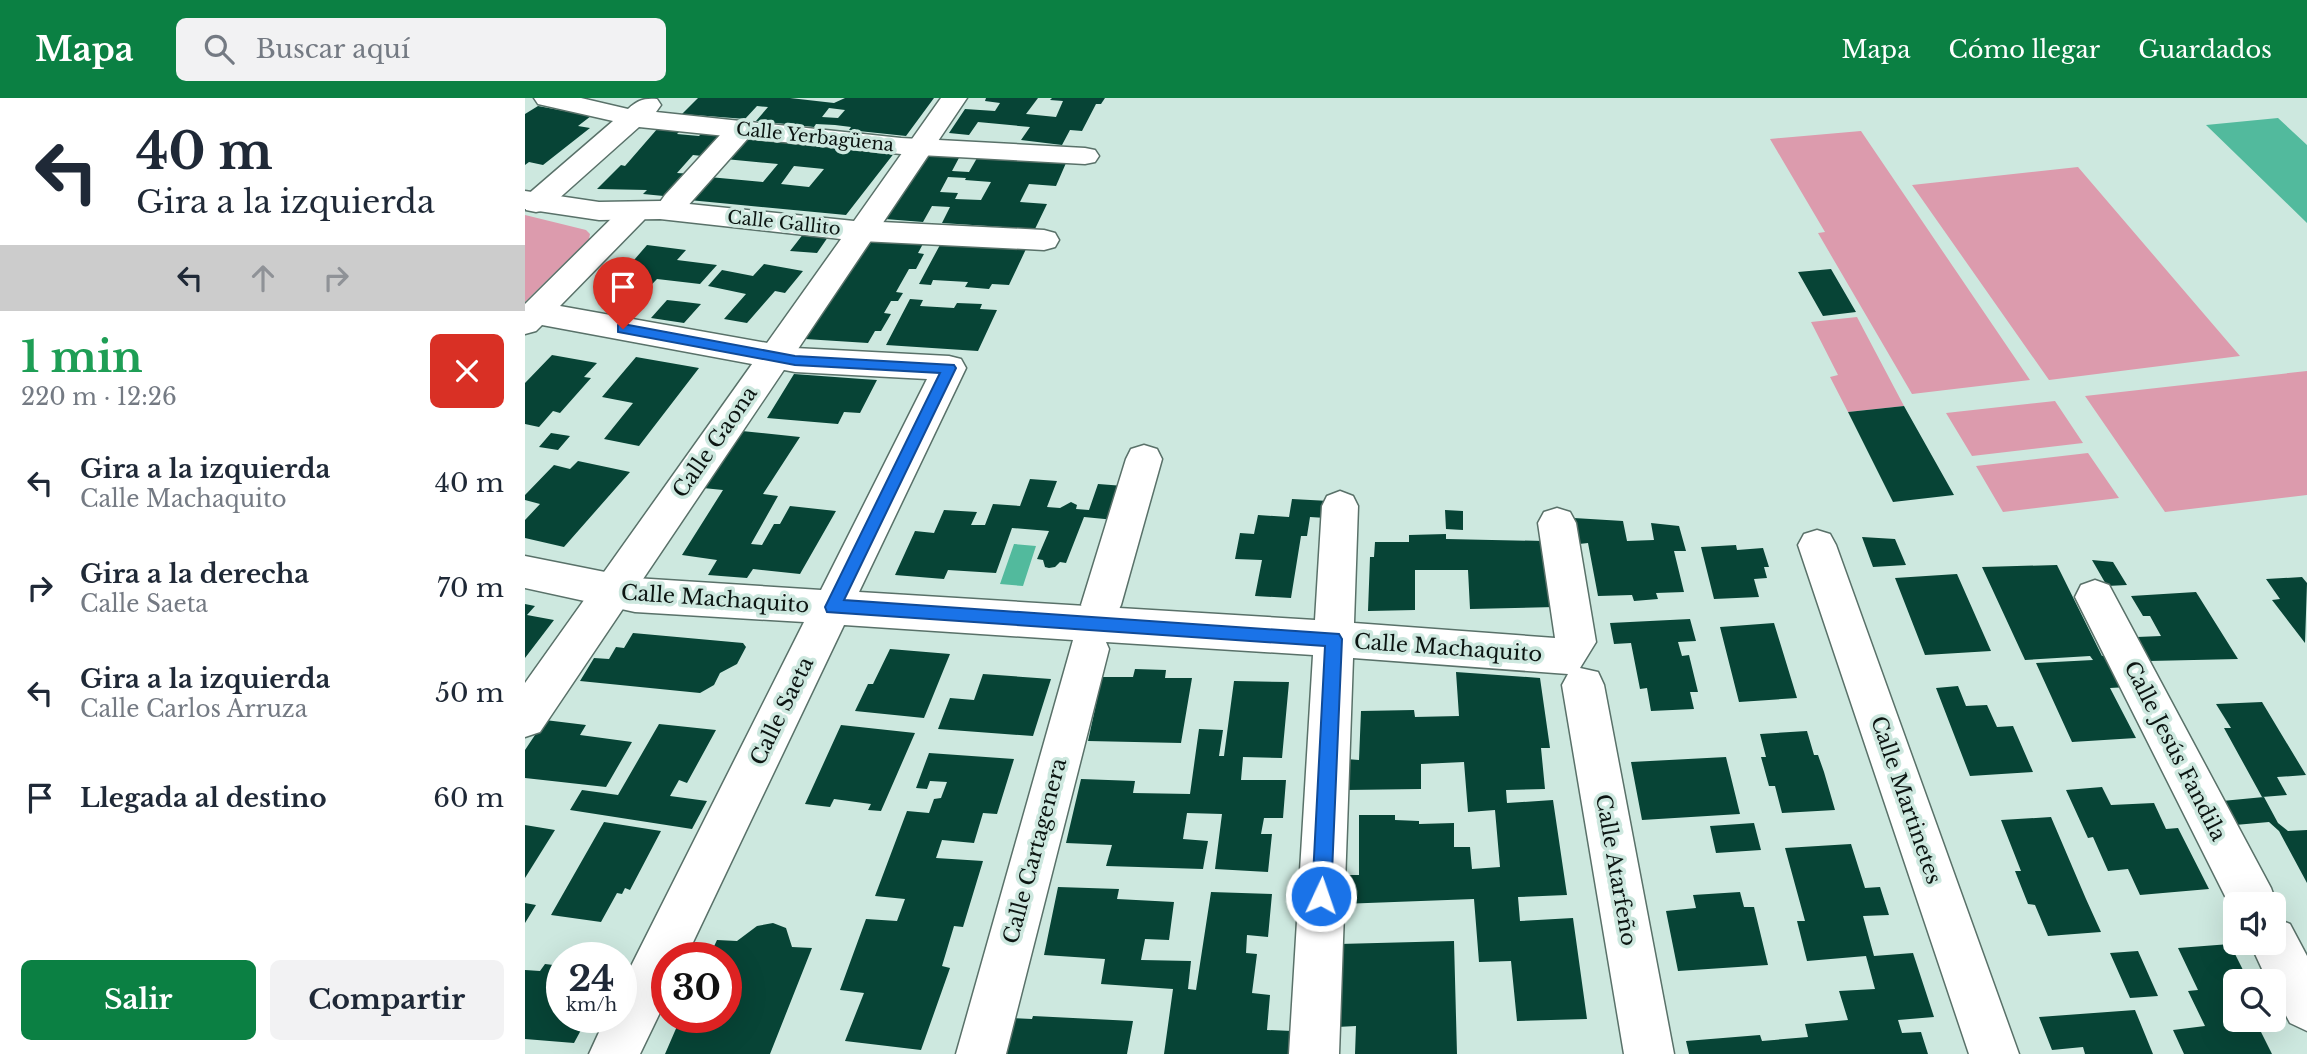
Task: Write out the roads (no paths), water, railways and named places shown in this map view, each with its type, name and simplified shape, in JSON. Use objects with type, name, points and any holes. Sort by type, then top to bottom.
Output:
[{"type":"street","name":"Calle Yerbagüena","points":[[547,98],[633,118],[919,148],[1085,156]]},
{"type":"street","points":[[531,201],[655,98]]},
{"type":"street","name":"Calle Gaona","points":[[525,718],[954,98]]},
{"type":"street","points":[[675,202],[741,129]]},
{"type":"street","name":"Calle Gallito","points":[[531,201],[599,211],[660,211],[861,231],[1044,240]]},
{"type":"street","points":[[530,318],[634,213]]},
{"type":"street","points":[[530,318],[773,356]]},
{"type":"street","name":"Calle Saeta","points":[[614,1054],[949,368],[795,360],[773,356]]},
{"type":"street","points":[[1101,605],[1144,459]]},
{"type":"street","points":[[1314,1054],[1340,506]]},
{"type":"street","name":"Calle Machaquito","points":[[525,572],[612,592],[1333,639],[1564,657],[1576,642],[1557,523]]},
{"type":"street","name":"Calle Martinetes","points":[[1817,545],[1994,1054]]},
{"type":"street","name":"Calle Jesús Fandila","points":[[2095,597],[2247,892]]},
{"type":"street","name":"Calle Cartagenera","points":[[981,1054],[1089,649]]},
{"type":"street","name":"Calle Atarfeño","points":[[1583,685],[1649,1054]]},
{"type":"street","points":[[2280,955],[2307,1006]]}]
